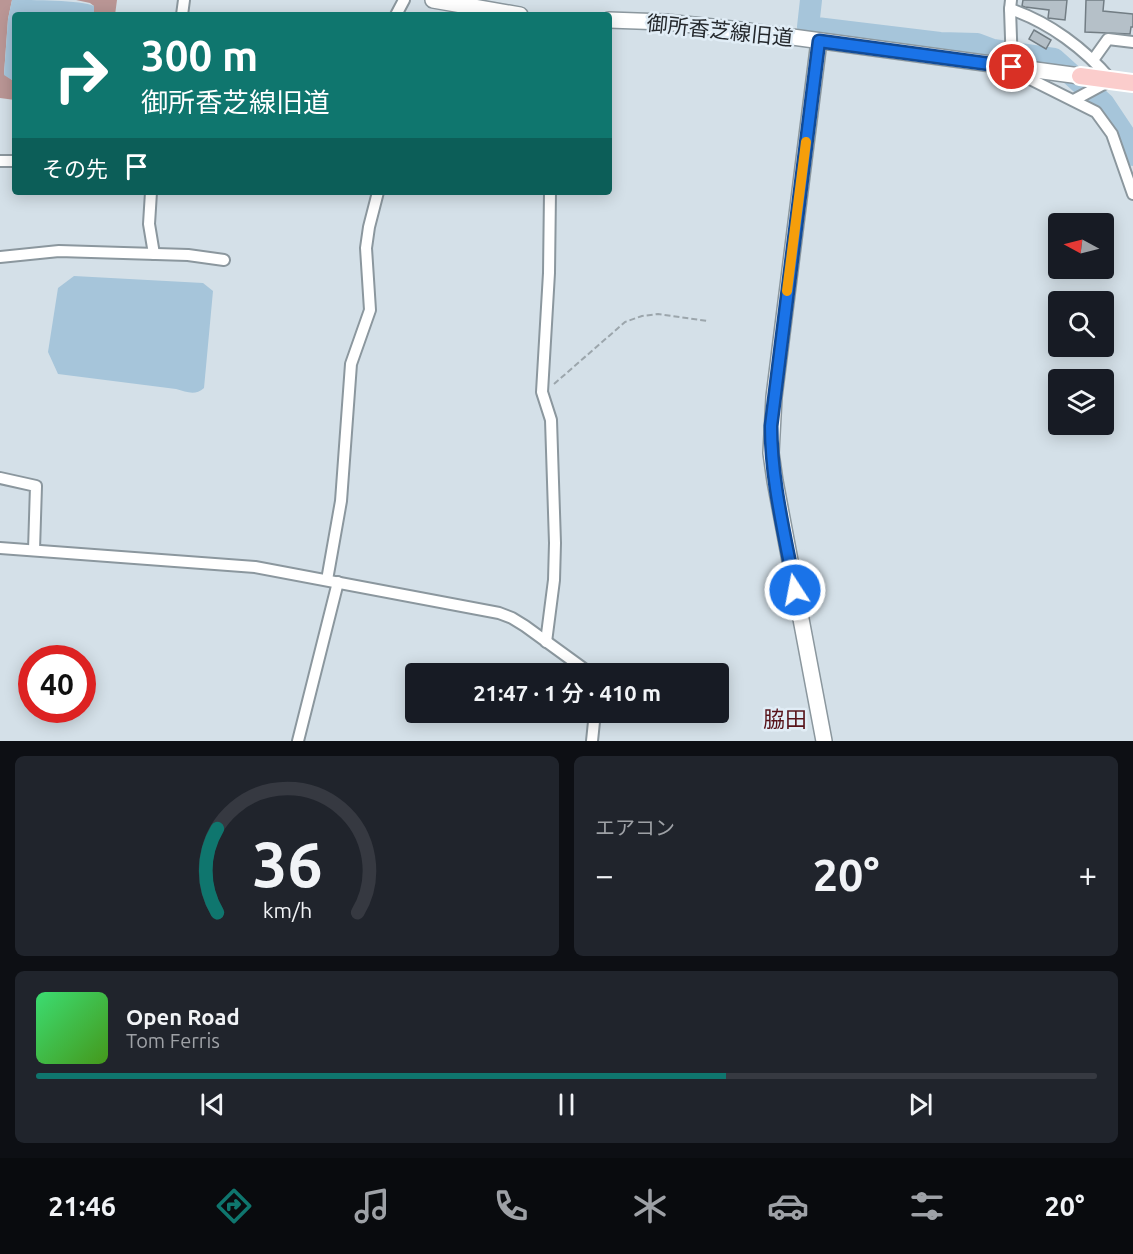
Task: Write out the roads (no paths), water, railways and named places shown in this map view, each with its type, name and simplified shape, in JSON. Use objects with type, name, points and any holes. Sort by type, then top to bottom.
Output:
[{"type":"main road","points":[[1080,76],[1133,83]]},
{"type":"street","points":[[434,0],[503,12]]},
{"type":"street","points":[[1011,4],[1012,64],[1032,80],[1078,98],[1096,112],[1112,134],[1133,194]]},
{"type":"street","points":[[1011,4],[1074,45],[1093,60],[1111,80],[1078,98]]},
{"type":"street","name":"御所香芝線旧道","points":[[612,20],[701,25],[1012,64],[1041,71],[1080,76]]},
{"type":"street","points":[[1093,60],[1107,39],[1133,42]]},
{"type":"street","points":[[819,41],[774,397],[771,453],[824,741]]},
{"type":"street","points":[[151,195],[149,224],[154,254]]},
{"type":"street","points":[[327,580],[341,501],[351,364],[370,310],[366,248],[377,195]]},
{"type":"street","points":[[546,642],[554,580],[555,543],[551,420],[542,392],[549,273],[550,195]]},
{"type":"street","points":[[0,257],[59,251],[188,255],[224,260]]},
{"type":"street","points":[[0,478],[36,486],[34,550]]},
{"type":"street","points":[[0,548],[229,564],[339,582],[499,613],[512,618],[576,663]]},
{"type":"street","points":[[298,741],[339,582]]},
{"type":"street","points":[[592,741],[594,723]]},
{"type":"water","points":[[12,0],[55,1],[94,6],[94,12],[12,12],[12,80],[4,75],[8,19]]},
{"type":"water","points":[[74,276],[203,283],[213,291],[204,388],[191,393],[176,389],[58,374],[48,352],[58,288]]},
{"type":"waterway","points":[[811,0],[808,27],[940,43],[977,44],[993,50],[1054,59],[1104,104],[1124,134],[1133,155]]},
{"type":"district","name":"脇田","points":[[785,718]]}]
